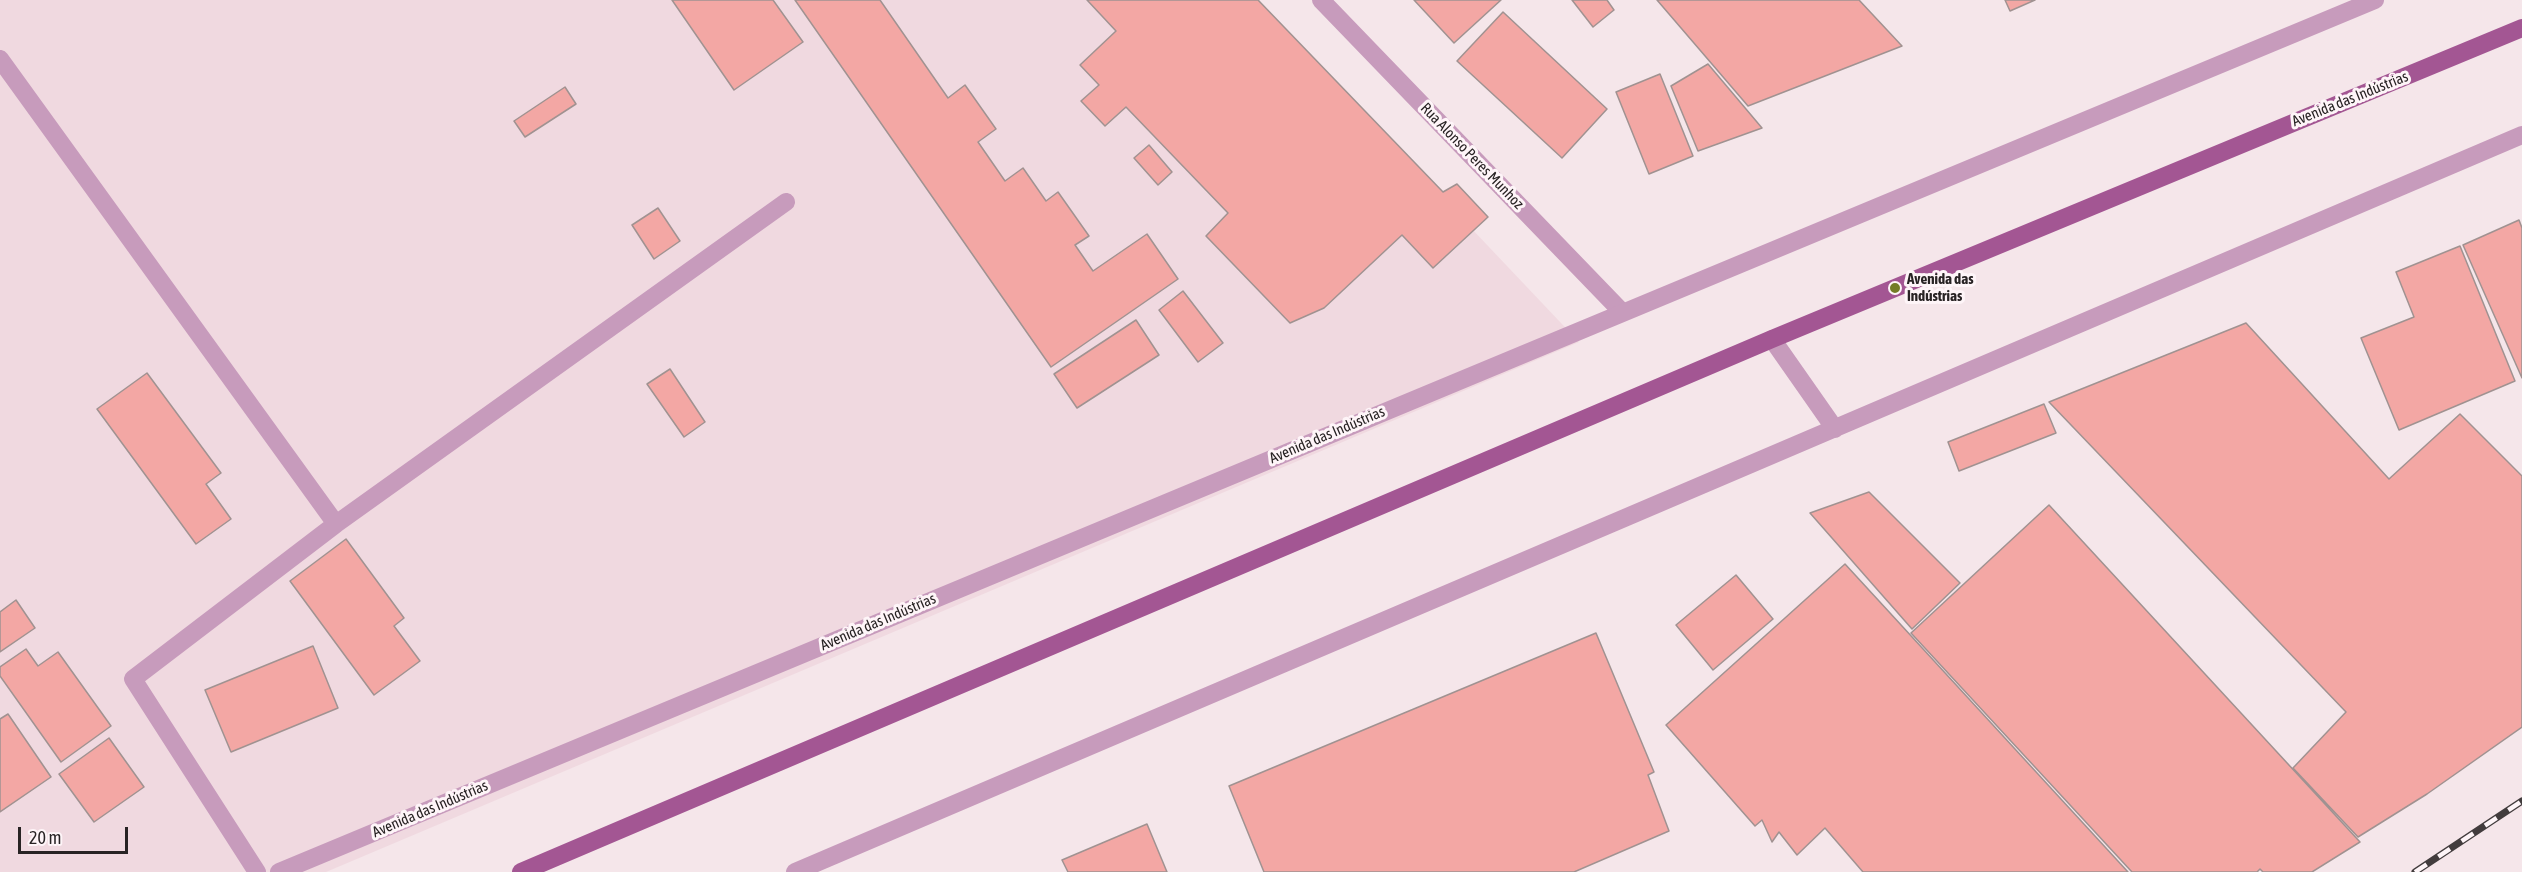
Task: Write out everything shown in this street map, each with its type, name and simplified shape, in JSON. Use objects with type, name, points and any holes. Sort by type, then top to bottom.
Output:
[{"type":"main road","name":"Avenida das Indústrias","points":[[521,872],[1772,339],[2522,28]]},
{"type":"street","name":"Rua Alonso Peres Munhoz","points":[[1321,0],[1622,312]]},
{"type":"street","name":"Avenida das Indústrias","points":[[279,872],[2376,0]]},
{"type":"street","points":[[0,59],[336,524]]},
{"type":"street","points":[[795,872],[2522,135]]},
{"type":"street","points":[[256,872],[133,679],[336,524],[786,202]]},
{"type":"street","points":[[1772,339],[1835,429]]},
{"type":"shaded area","points":[[0,0],[1255,0],[1579,342],[326,872],[0,872]]},
{"type":"building","points":[[672,0],[773,0],[803,42],[734,90]]},
{"type":"building","points":[[795,0],[880,0],[948,98],[965,85],[996,129],[978,142],[1005,181],[1023,168],[1046,201],[1058,192],[1089,236],[1075,245],[1093,271],[1147,234],[1178,279],[1051,367]]},
{"type":"building","points":[[1087,0],[1258,0],[1443,192],[1457,184],[1488,217],[1433,268],[1402,235],[1324,308],[1290,323],[1206,236],[1228,213],[1126,107],[1105,126],[1081,101],[1099,85],[1080,65],[1116,31]]},
{"type":"building","points":[[1414,0],[1501,0],[1454,43]]},
{"type":"building","points":[[1572,0],[1607,0],[1614,10],[1593,27]]},
{"type":"building","points":[[1657,0],[1859,0],[1902,46],[1748,106]]},
{"type":"building","points":[[2005,0],[2035,0],[2010,11]]},
{"type":"building","points":[[1503,12],[1607,109],[1562,158],[1457,61]]},
{"type":"building","points":[[1708,64],[1762,128],[1698,151],[1671,86]]},
{"type":"building","points":[[1660,74],[1693,156],[1649,174],[1616,92]]},
{"type":"building","points":[[565,87],[576,104],[525,137],[514,121]]},
{"type":"building","points":[[1149,145],[1172,172],[1158,185],[1134,158]]},
{"type":"building","points":[[658,208],[680,241],[654,259],[632,225]]},
{"type":"building","points":[[2519,220],[2522,228],[2522,378],[2463,245]]},
{"type":"building","points":[[2460,246],[2515,381],[2399,430],[2361,338],[2414,317],[2396,272]]},
{"type":"building","points":[[1183,291],[1223,343],[1198,362],[1159,310]]},
{"type":"building","points":[[1136,320],[1159,355],[1077,408],[1054,374]]},
{"type":"building","points":[[2246,323],[2389,479],[2460,414],[2522,476],[2522,727],[2427,794],[2358,837],[2293,768],[2346,712],[2049,402]]},
{"type":"building","points":[[670,369],[705,422],[684,437],[647,384]]},
{"type":"building","points":[[147,373],[221,473],[206,484],[231,519],[196,544],[97,409]]},
{"type":"building","points":[[2044,404],[2056,433],[1959,471],[1948,442]]},
{"type":"building","points":[[1869,492],[1960,583],[1912,629],[1810,513]]},
{"type":"building","points":[[2049,505],[2360,842],[2312,872],[2263,872],[2260,869],[2257,872],[2132,872],[1911,633]]},
{"type":"building","points":[[346,539],[404,618],[394,626],[420,661],[374,695],[290,581]]},
{"type":"building","points":[[1845,564],[2128,872],[1863,872],[1825,828],[1797,855],[1779,832],[1772,842],[1762,820],[1755,826],[1666,725]]},
{"type":"building","points":[[1736,575],[1773,619],[1713,670],[1676,625]]},
{"type":"building","points":[[16,600],[35,628],[0,652],[0,612]]},
{"type":"building","points":[[1596,633],[1654,772],[1648,775],[1669,831],[1574,872],[1264,872],[1229,786]]},
{"type":"building","points":[[313,646],[338,708],[231,752],[205,690]]},
{"type":"building","points":[[26,649],[38,666],[58,652],[111,726],[61,762],[0,676],[0,667]]},
{"type":"building","points":[[8,714],[51,777],[0,812],[0,719]]},
{"type":"building","points":[[109,738],[144,787],[94,822],[59,774]]},
{"type":"building","points":[[1147,824],[1167,872],[1068,872],[1062,860]]},
{"type":"railway","points":[[2415,872],[2522,801]]},
{"type":"place","name":"Avenida das Indústrias","points":[[1895,288]]}]
